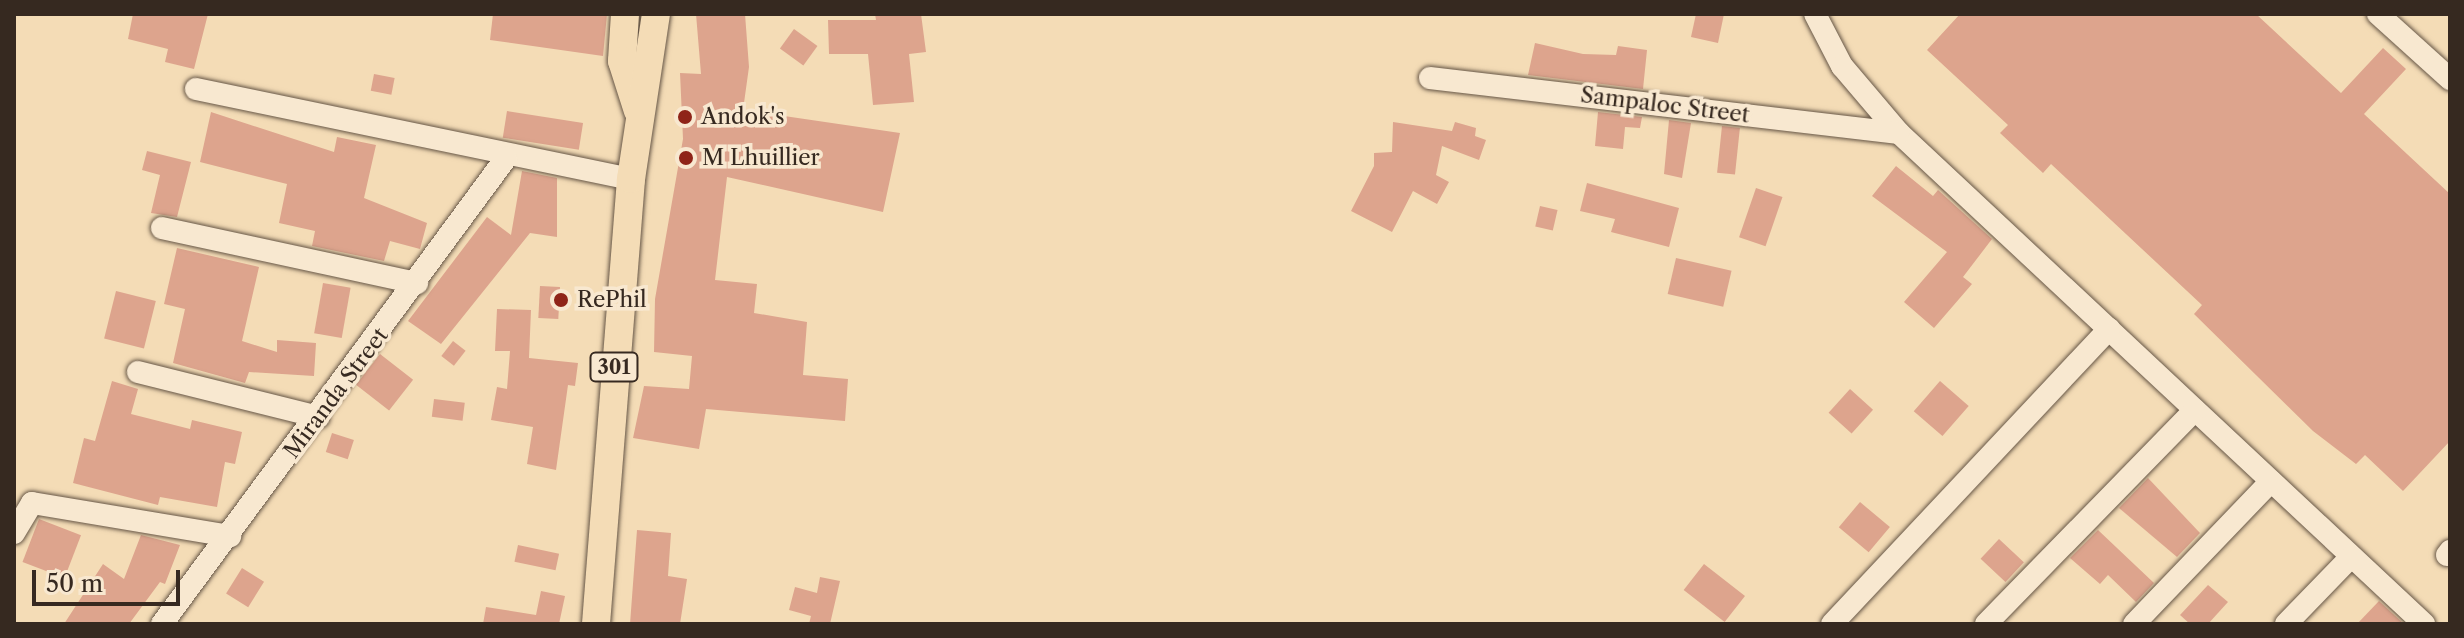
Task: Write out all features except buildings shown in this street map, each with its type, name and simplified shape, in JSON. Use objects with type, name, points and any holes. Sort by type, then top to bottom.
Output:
[{"type":"main road","name":"301","points":[[625,14],[622,61],[638,111]]},
{"type":"main road","name":"301","points":[[596,624],[631,179],[638,111],[652,67],[656,14]]},
{"type":"street","points":[[1815,14],[1842,66],[1899,133],[2424,624]]},
{"type":"street","points":[[2378,14],[2450,79]]},
{"type":"street","name":"Sampaloc Street","points":[[1430,78],[1899,133]]},
{"type":"street","points":[[196,89],[506,158],[631,179]]},
{"type":"street","name":"Miranda Street","points":[[162,624],[417,283],[506,158]]},
{"type":"street","points":[[162,228],[417,283]]},
{"type":"street","points":[[1832,624],[2109,329]]},
{"type":"street","points":[[138,372],[318,417]]},
{"type":"street","points":[[1986,624],[2195,410]]},
{"type":"street","points":[[2134,624],[2271,481]]},
{"type":"street","points":[[14,533],[32,503],[230,536]]},
{"type":"street","points":[[2286,624],[2351,557]]},
{"type":"place","name":"Andok's","points":[[685,117]]},
{"type":"place","name":"M Lhuillier","points":[[686,158]]},
{"type":"place","name":"RePhil","points":[[561,300]]}]
